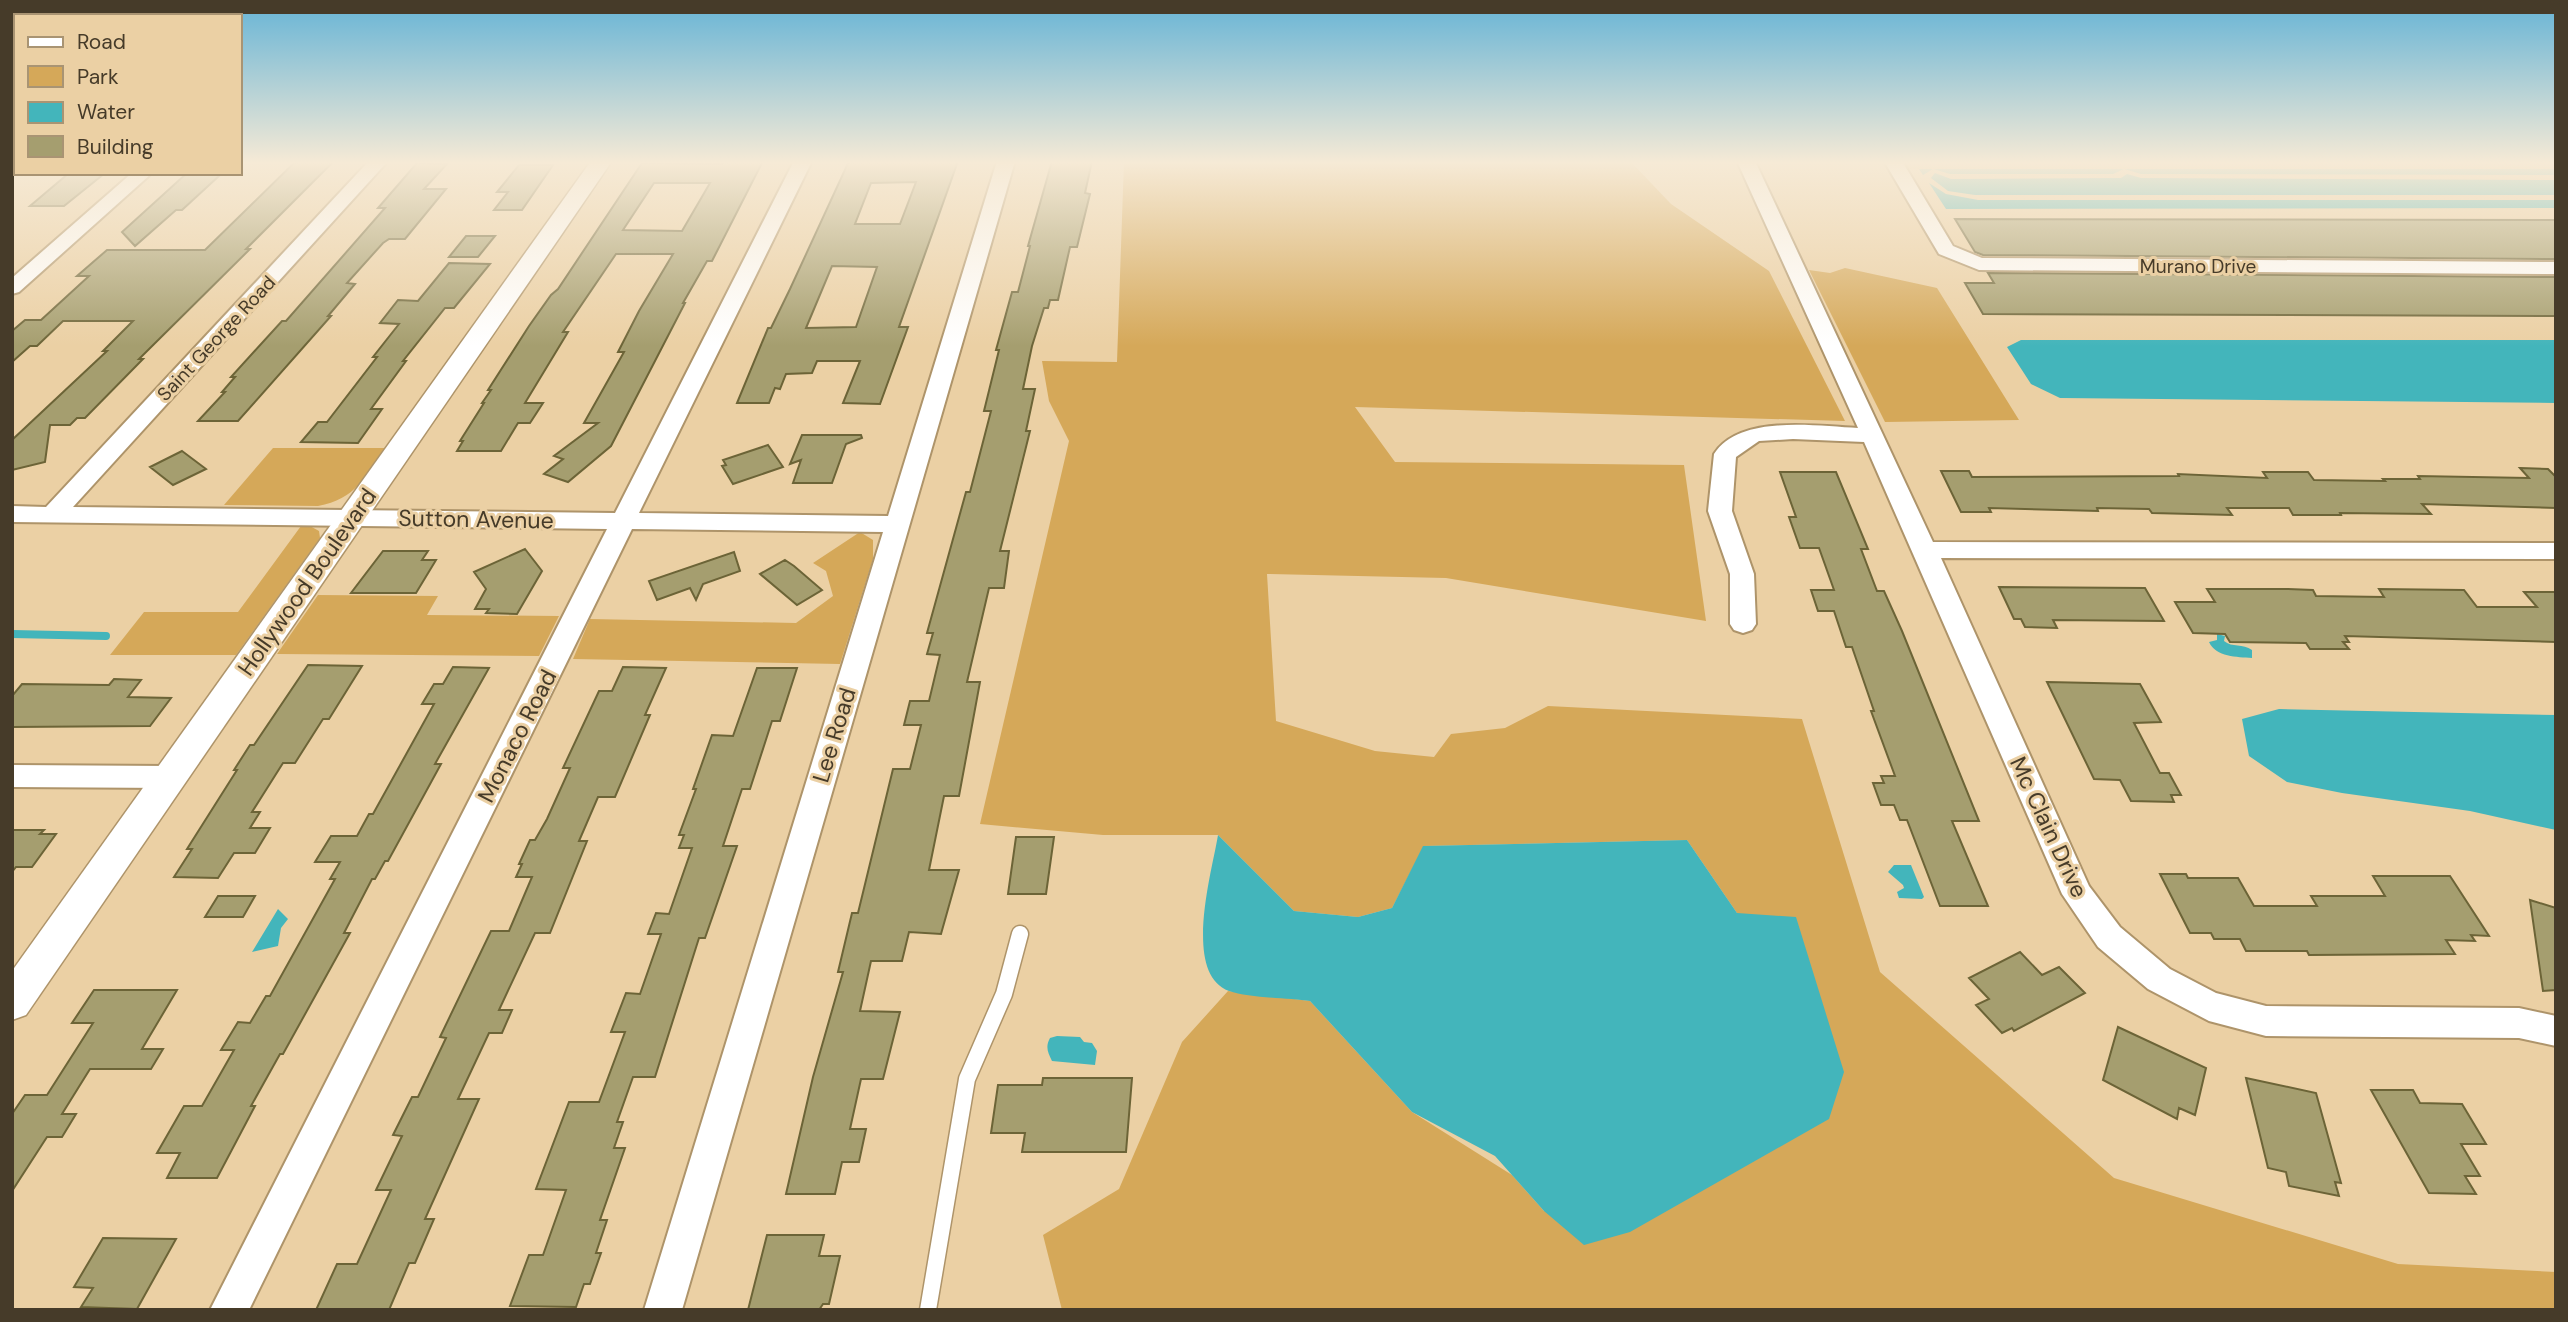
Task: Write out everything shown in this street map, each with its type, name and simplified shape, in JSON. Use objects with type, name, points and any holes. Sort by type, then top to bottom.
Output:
[{"type":"street","points":[[12,288],[87,223]]},
{"type":"street","name":"Saint George Road","points":[[53,514],[322,223]]},
{"type":"street","name":"Hollywood Boulevard","points":[[12,1003],[559,223]]},
{"type":"street","name":"Monaco Road","points":[[229,1310],[772,223]]},
{"type":"street","name":"Lee Road","points":[[663,1310],[987,223]]},
{"type":"street","name":"Mc Clain Drive","points":[[1774,223],[1925,550],[2077,894],[2109,937],[2160,979],[2209,1006],[2266,1021],[2519,1023],[2556,1031]]},
{"type":"street","name":"Murano Drive","points":[[1930,223],[1947,250],[1979,264],[2556,268]]},
{"type":"street","points":[[1743,624],[1742,574],[1720,511],[1725,454],[1753,435],[1793,432],[1872,435]]},
{"type":"street","name":"Sutton Avenue","points":[[12,514],[897,524]]},
{"type":"street","points":[[1925,550],[2556,551]]},
{"type":"street","points":[[12,776],[170,778]]},
{"type":"lane","points":[[928,1310],[967,1079],[1004,994],[1020,934]]},
{"type":"green space","points":[[1122,223],[1698,223],[1769,271],[1845,421],[1355,407],[1395,462],[1684,465],[1706,621],[1446,578],[1267,574],[1276,721],[1375,751],[1434,757],[1451,734],[1505,728],[1548,706],[1802,719],[1880,972],[2114,1178],[2398,1264],[2556,1272],[2556,1310],[1062,1310],[1043,1235],[1119,1189],[1182,1042],[1228,991],[1310,1001],[1412,1112],[1512,1175],[1544,1211],[1737,913],[1687,840],[1424,846],[1392,908],[1358,917],[1294,911],[1218,835],[1103,835],[980,824],[1069,441],[1049,401],[1042,361],[1117,362]]},
{"type":"green space","points":[[1845,268],[1937,288],[2019,420],[1885,422],[1809,270],[1830,273]]},
{"type":"green space","points":[[273,448],[386,448],[351,492],[331,503],[318,506],[224,505]]},
{"type":"green space","points":[[301,526],[310,526],[319,531],[320,538],[236,655],[110,655],[144,612],[238,612]]},
{"type":"green space","points":[[860,532],[873,540],[873,559],[840,664],[573,659],[590,619],[796,623],[833,596],[826,571],[813,563]]},
{"type":"green space","points":[[318,595],[438,596],[427,615],[559,616],[539,656],[277,654]]},
{"type":"water","points":[[2021,340],[2556,340],[2556,403],[2060,398],[2031,384],[2007,347]]},
{"type":"water","points":[[2217,634],[2225,636],[2224,641],[2227,643],[2252,650],[2252,658],[2217,651],[2209,642],[2217,640]]},
{"type":"water","points":[[2279,709],[2556,715],[2556,830],[2470,811],[2342,793],[2287,782],[2249,756],[2242,719]]},
{"type":"water","points":[[1218,835],[1294,911],[1358,917],[1392,908],[1423,846],[1687,840],[1737,913],[1796,917],[1844,1072],[1829,1119],[1630,1232],[1584,1245],[1544,1211],[1495,1156],[1412,1112],[1310,1001],[1237,993],[1215,981],[1207,965],[1203,944],[1206,896]]},
{"type":"water","points":[[1894,865],[1911,865],[1924,897],[1922,899],[1899,898],[1897,892],[1904,888],[1903,885],[1888,872]]},
{"type":"water","points":[[278,909],[288,919],[281,928],[278,946],[252,952]]},
{"type":"water","points":[[1080,1037],[1084,1042],[1092,1043],[1097,1051],[1095,1065],[1052,1061],[1048,1044],[1050,1038]]},
{"type":"building","points":[[132,223],[162,223],[135,246],[122,232]]},
{"type":"building","points":[[233,223],[272,223],[246,249],[250,249],[139,359],[143,359],[85,418],[77,418],[70,425],[50,425],[45,462],[12,470],[12,440],[107,351],[103,351],[133,321],[63,321],[37,346],[30,346],[12,362],[12,331],[25,320],[41,320],[89,276],[77,276],[107,250],[205,250]]},
{"type":"building","points":[[372,223],[418,223],[405,239],[389,239],[383,243],[347,283],[355,284],[328,316],[331,316],[238,421],[198,421],[225,392],[222,392],[235,377],[231,377],[282,321],[286,321]]},
{"type":"building","points":[[602,223],[628,223],[623,230],[682,231],[687,223],[732,223],[712,261],[707,261],[683,303],[611,446],[568,482],[544,474],[563,459],[554,456],[598,423],[584,423],[624,352],[618,352],[639,311],[673,254],[616,254],[563,332],[568,332],[525,403],[543,403],[530,423],[518,423],[501,451],[457,451],[463,441],[460,441],[491,390],[488,390],[529,326],[558,289]]},
{"type":"building","points":[[821,223],[936,223],[899,327],[908,327],[880,404],[843,403],[860,361],[817,361],[812,373],[786,374],[780,389],[775,388],[769,403],[737,403],[768,328],[771,328]],"holes":[[[832,266],[877,267],[856,327],[806,328]]]},
{"type":"building","points":[[1035,223],[1083,223],[1077,247],[1070,247],[1058,300],[1050,300],[1048,308],[1044,308],[1032,346],[1023,389],[1035,389],[1026,431],[1030,431],[1000,551],[1009,551],[1004,588],[989,588],[967,682],[980,682],[959,796],[944,796],[929,870],[959,870],[941,934],[909,932],[902,961],[871,961],[860,1011],[900,1012],[883,1079],[861,1079],[850,1129],[866,1129],[859,1162],[842,1162],[835,1194],[786,1194],[813,1077],[843,972],[838,972],[852,913],[858,913],[893,769],[910,769],[921,725],[904,725],[910,701],[929,701],[940,655],[927,654],[933,633],[927,633],[966,492],[970,492],[991,411],[984,411],[999,350],[996,350],[1012,292],[1018,292]]},
{"type":"building","points":[[1957,223],[2556,223],[2556,259],[1983,255],[1975,252]]},
{"type":"building","points":[[466,236],[495,236],[478,257],[449,257]]},
{"type":"building","points":[[449,263],[490,264],[454,308],[445,308],[403,361],[406,361],[371,409],[382,409],[358,443],[301,442],[318,422],[327,422],[377,357],[373,357],[399,324],[380,323],[398,300],[418,301]]},
{"type":"building","points":[[1988,273],[2556,277],[2556,316],[1983,314],[1965,283],[1994,283]]},
{"type":"building","points":[[802,435],[861,435],[862,438],[846,444],[832,483],[793,483],[801,460],[790,464]]},
{"type":"building","points":[[768,445],[783,467],[733,484],[722,466],[726,465],[723,460]]},
{"type":"building","points":[[182,451],[206,469],[173,485],[150,467]]},
{"type":"building","points":[[2520,468],[2548,469],[2556,477],[2556,508],[2422,504],[2431,514],[2340,513],[2341,515],[2293,515],[2289,508],[2227,508],[2232,515],[2152,513],[2149,509],[2097,508],[2098,511],[1989,508],[1991,512],[1961,512],[1941,471],[1969,471],[1972,477],[2179,476],[2178,474],[2267,478],[2263,472],[2308,472],[2314,480],[2385,481],[2383,479],[2420,479],[2418,476],[2529,478]]},
{"type":"building","points":[[1780,472],[1836,472],[1868,549],[1861,549],[1877,591],[1884,591],[1902,631],[1979,821],[1952,821],[1988,906],[1940,906],[1907,820],[1900,820],[1894,805],[1881,805],[1873,783],[1884,783],[1881,776],[1895,776],[1871,711],[1874,711],[1852,647],[1846,647],[1834,611],[1818,611],[1811,590],[1834,590],[1819,548],[1800,548],[1789,517],[1796,517]]},
{"type":"building","points":[[525,549],[542,571],[517,614],[486,613],[489,609],[475,609],[486,589],[474,572]]},
{"type":"building","points":[[383,551],[428,551],[422,560],[436,560],[416,593],[351,593]]},
{"type":"building","points":[[734,552],[740,571],[703,584],[696,600],[690,588],[657,600],[649,581]]},
{"type":"building","points":[[785,560],[822,590],[797,605],[760,574]]},
{"type":"building","points":[[1999,587],[2145,588],[2164,621],[2053,620],[2057,628],[2025,627],[2021,619],[2014,619]]},
{"type":"building","points":[[2207,589],[2313,590],[2316,596],[2384,597],[2379,589],[2464,590],[2477,607],[2537,607],[2524,592],[2556,592],[2556,642],[2345,636],[2349,642],[2343,642],[2349,649],[2310,649],[2306,643],[2230,642],[2225,634],[2193,633],[2175,602],[2215,602]]},
{"type":"building","points":[[308,665],[362,666],[329,719],[323,719],[295,763],[283,763],[252,812],[260,812],[250,828],[270,828],[255,853],[234,853],[218,878],[174,877],[192,849],[187,849],[237,770],[234,770]]},
{"type":"building","points":[[453,667],[489,668],[435,764],[441,764],[388,861],[385,861],[375,879],[372,879],[344,933],[350,933],[251,1106],[255,1106],[217,1178],[167,1178],[180,1153],[157,1153],[184,1106],[202,1106],[234,1050],[221,1050],[238,1022],[250,1023],[266,996],[270,996],[335,879],[330,879],[340,862],[315,862],[331,836],[357,836],[369,814],[373,814],[434,704],[422,704],[434,684],[443,684]]},
{"type":"building","points":[[623,667],[666,668],[645,715],[650,715],[615,797],[598,797],[579,841],[587,841],[550,933],[535,933],[499,1010],[512,1010],[502,1033],[489,1033],[458,1099],[479,1099],[425,1219],[434,1219],[415,1263],[409,1263],[389,1310],[316,1310],[337,1264],[357,1264],[391,1190],[376,1190],[402,1136],[393,1135],[412,1097],[418,1097],[446,1038],[440,1037],[491,931],[509,931],[532,877],[516,877],[522,864],[519,864],[530,840],[535,840],[547,819],[570,768],[563,768],[599,691],[612,691]]},
{"type":"building","points":[[757,668],[797,668],[780,721],[772,721],[750,789],[742,789],[723,846],[737,846],[705,938],[699,938],[655,1077],[633,1077],[617,1122],[623,1122],[614,1148],[625,1148],[600,1220],[607,1220],[596,1253],[601,1253],[590,1284],[584,1284],[576,1307],[510,1306],[529,1255],[543,1255],[566,1190],[536,1189],[569,1102],[599,1102],[625,1032],[611,1032],[626,993],[640,994],[661,934],[648,934],[656,913],[669,914],[692,848],[679,848],[684,835],[679,835],[712,735],[733,736]]},
{"type":"building","points":[[114,679],[141,680],[128,697],[171,698],[150,726],[12,727],[12,696],[22,684],[109,685]]},
{"type":"building","points":[[2047,682],[2140,684],[2161,722],[2134,723],[2160,773],[2169,773],[2181,795],[2171,795],[2174,802],[2131,801],[2120,780],[2094,779]]},
{"type":"building","points":[[12,830],[44,830],[40,834],[56,834],[32,867],[16,867],[12,872]]},
{"type":"building","points":[[1016,837],[1054,837],[1046,894],[1008,894]]},
{"type":"building","points":[[2160,874],[2186,874],[2188,878],[2238,878],[2254,906],[2317,906],[2311,896],[2385,896],[2373,876],[2450,876],[2489,936],[2471,935],[2475,941],[2446,940],[2455,954],[2309,955],[2307,951],[2246,951],[2240,939],[2214,939],[2211,933],[2190,933]]},
{"type":"building","points":[[218,896],[255,896],[243,917],[205,917]]},
{"type":"building","points":[[2530,900],[2556,908],[2556,990],[2543,991]]},
{"type":"building","points":[[2020,952],[2042,975],[2059,967],[2085,993],[2014,1031],[2012,1028],[2002,1033],[1976,1005],[1989,999],[1969,978]]},
{"type":"building","points":[[94,990],[177,990],[142,1049],[163,1049],[151,1069],[90,1069],[62,1114],[76,1114],[62,1137],[47,1137],[12,1191],[12,1114],[25,1095],[47,1095],[93,1023],[72,1023]]},
{"type":"building","points":[[2118,1027],[2206,1068],[2195,1115],[2179,1108],[2177,1119],[2103,1080]]},
{"type":"building","points":[[1043,1078],[1132,1078],[1126,1152],[1022,1152],[1025,1133],[991,1133],[998,1085],[1042,1085]]},
{"type":"building","points":[[2246,1078],[2316,1093],[2341,1183],[2335,1182],[2339,1196],[2289,1186],[2286,1172],[2268,1168]]},
{"type":"building","points":[[2371,1090],[2413,1090],[2420,1103],[2462,1104],[2486,1144],[2461,1144],[2480,1176],[2465,1176],[2476,1194],[2429,1193]]},
{"type":"building","points":[[767,1235],[824,1235],[819,1256],[840,1256],[829,1304],[823,1304],[819,1310],[748,1310]]},
{"type":"building","points":[[103,1238],[176,1239],[137,1309],[81,1307],[93,1288],[74,1287]]},
{"type":"waterway","points":[[12,634],[106,636]]}]
